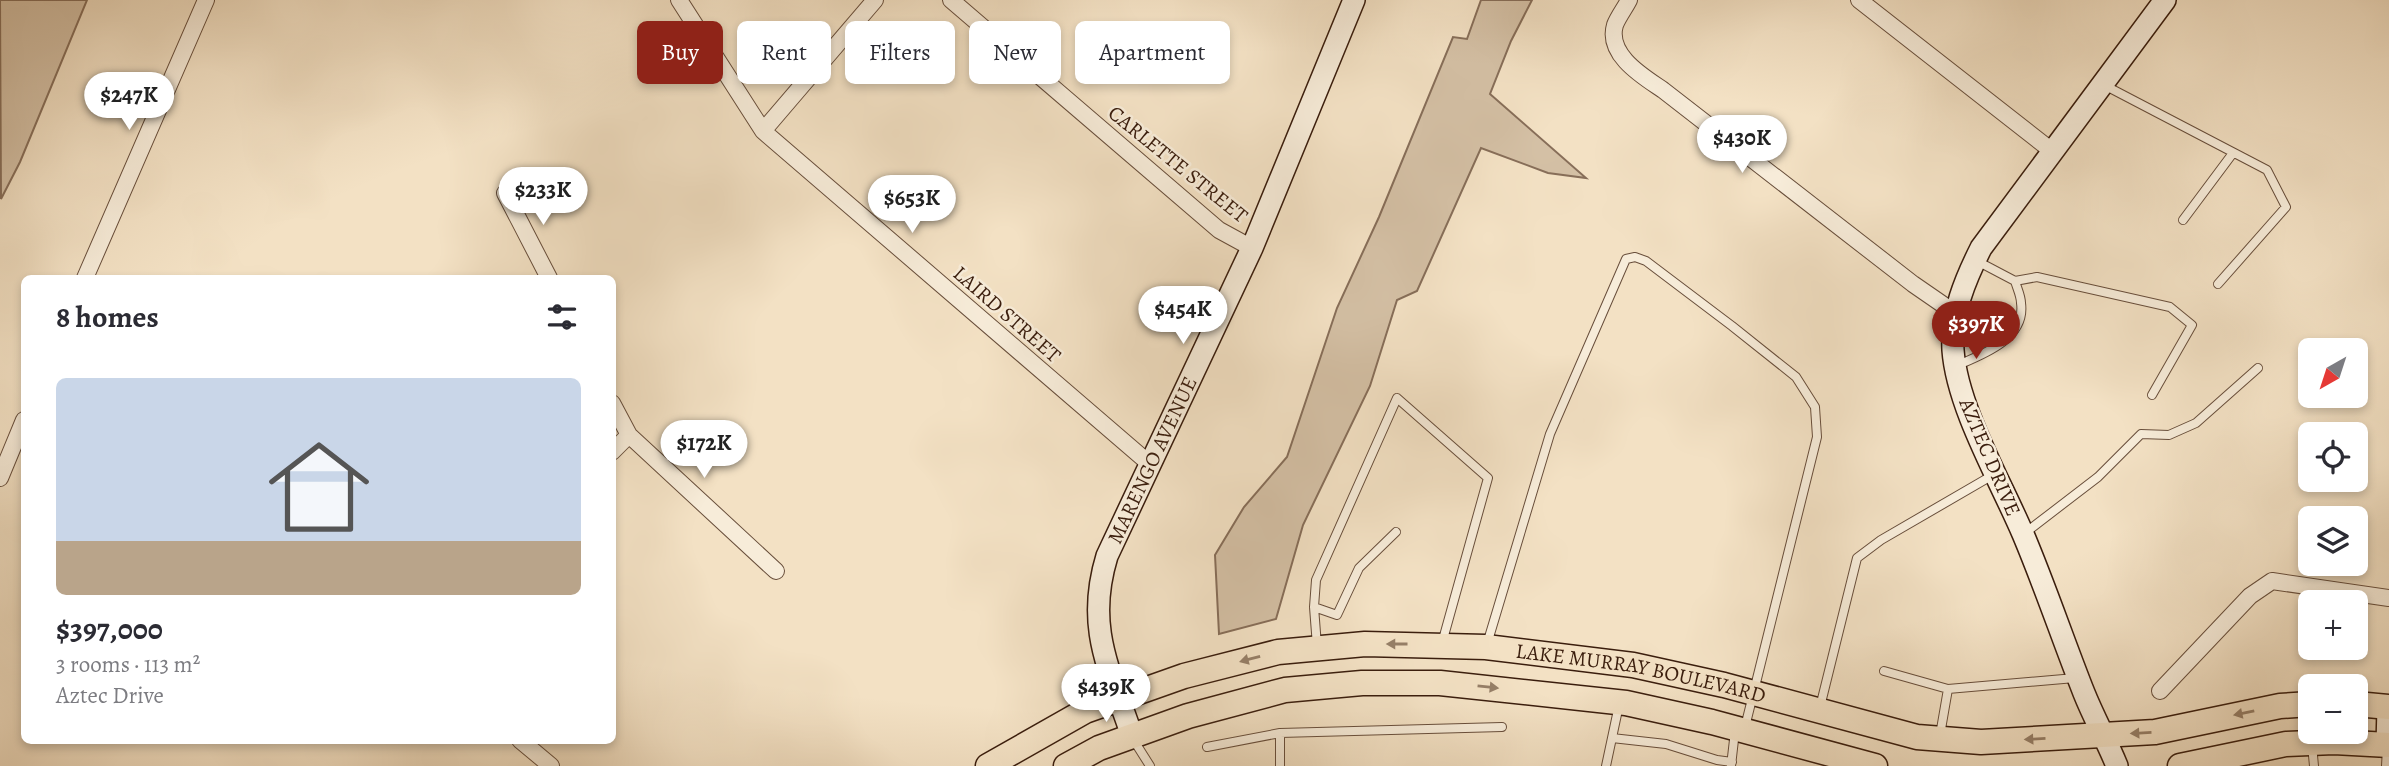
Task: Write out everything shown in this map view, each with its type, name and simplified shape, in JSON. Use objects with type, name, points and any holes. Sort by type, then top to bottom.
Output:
[{"type":"main road","name":"LAKE MURRAY BOULEVARD","points":[[988,766],[1085,712],[1184,676],[1278,652],[1365,644],[1486,647],[1633,665],[1892,731],[1981,743],[2111,751],[2155,732],[2280,706],[2298,705]]},
{"type":"main road","points":[[1317,649],[1322,687]]},
{"type":"main road","name":"LAKE MURRAY BOULEVARD","points":[[1066,766],[1099,748],[1188,716],[1284,690],[1362,683],[1440,683],[1620,702],[1740,729],[1875,766]]},
{"type":"main road","points":[[2368,705],[2389,707]]},
{"type":"main road","points":[[2180,766],[2286,744],[2313,755],[2334,742],[2387,752]]},
{"type":"street","points":[[86,275],[206,0]]},
{"type":"street","name":"LAIRD STREET","points":[[679,0],[763,131],[1151,465]]},
{"type":"street","points":[[763,131],[875,0]]},
{"type":"street","name":"CARLETTE STREET","points":[[951,0],[1219,230],[1252,248]]},
{"type":"street","name":"MARENGO AVENUE","points":[[1132,736],[1102,649],[1097,618],[1098,594],[1107,556],[1252,248],[1354,0]]},
{"type":"street","points":[[1629,0],[1614,27],[1618,48],[1632,68],[1913,284],[1955,313]]},
{"type":"street","points":[[1859,0],[2052,151]]},
{"type":"street","name":"AZTEC DRIVE","points":[[2111,751],[2078,678],[2023,535],[1967,405],[1955,366],[1955,313],[1966,279],[1981,248],[2165,0]]},
{"type":"street","points":[[505,193],[547,275]]},
{"type":"street","points":[[616,411],[629,435],[776,571]]},
{"type":"street","points":[[0,478],[21,427]]},
{"type":"street","points":[[616,448],[629,435]]},
{"type":"street","points":[[2160,691],[2250,596],[2272,581],[2389,598]]},
{"type":"street","points":[[2387,752],[2389,707]]},
{"type":"street","points":[[525,744],[551,766]]},
{"type":"lane","points":[[2101,84],[2267,170],[2286,207],[2218,284]]},
{"type":"lane","points":[[2183,219],[2233,153]]},
{"type":"lane","points":[[1486,647],[1550,434],[1626,259],[1635,257],[1646,261],[1796,377],[1815,407],[1817,437],[1755,694],[1740,729],[1732,764],[1666,744],[1612,738]]},
{"type":"lane","points":[[1975,260],[2015,281],[2037,277],[2170,307],[2192,325],[2152,396]]},
{"type":"lane","points":[[1955,366],[1992,351],[2016,328],[2022,305],[2015,281]]},
{"type":"lane","points":[[2023,535],[2098,477],[2141,434],[2169,435],[2196,423],[2258,368]]},
{"type":"lane","points":[[1317,649],[1314,607],[1316,580],[1397,398],[1488,478],[1441,645]]},
{"type":"lane","points":[[1819,711],[1857,558],[1881,540],[1995,474]]},
{"type":"lane","points":[[1314,607],[1337,615],[1359,568],[1396,532]]},
{"type":"lane","points":[[1884,671],[1948,690],[2078,678]]},
{"type":"lane","points":[[1940,739],[1948,690]]},
{"type":"lane","points":[[2389,700],[2389,707]]},
{"type":"lane","points":[[1606,766],[1620,702]]},
{"type":"lane","points":[[1207,747],[1280,733],[1502,727]]},
{"type":"lane","points":[[1280,733],[1280,766]]},
{"type":"lane","points":[[1132,736],[1150,766]]},
{"type":"shaded area","points":[[0,0],[87,0],[20,162],[1,199]]},
{"type":"shaded area","points":[[1481,0],[1532,0],[1511,41],[1490,94],[1586,178],[1548,173],[1481,148],[1417,291],[1397,300],[1370,386],[1303,525],[1276,619],[1219,634],[1215,555],[1244,507],[1287,457],[1337,308],[1379,217],[1453,37],[1467,39]]}]
